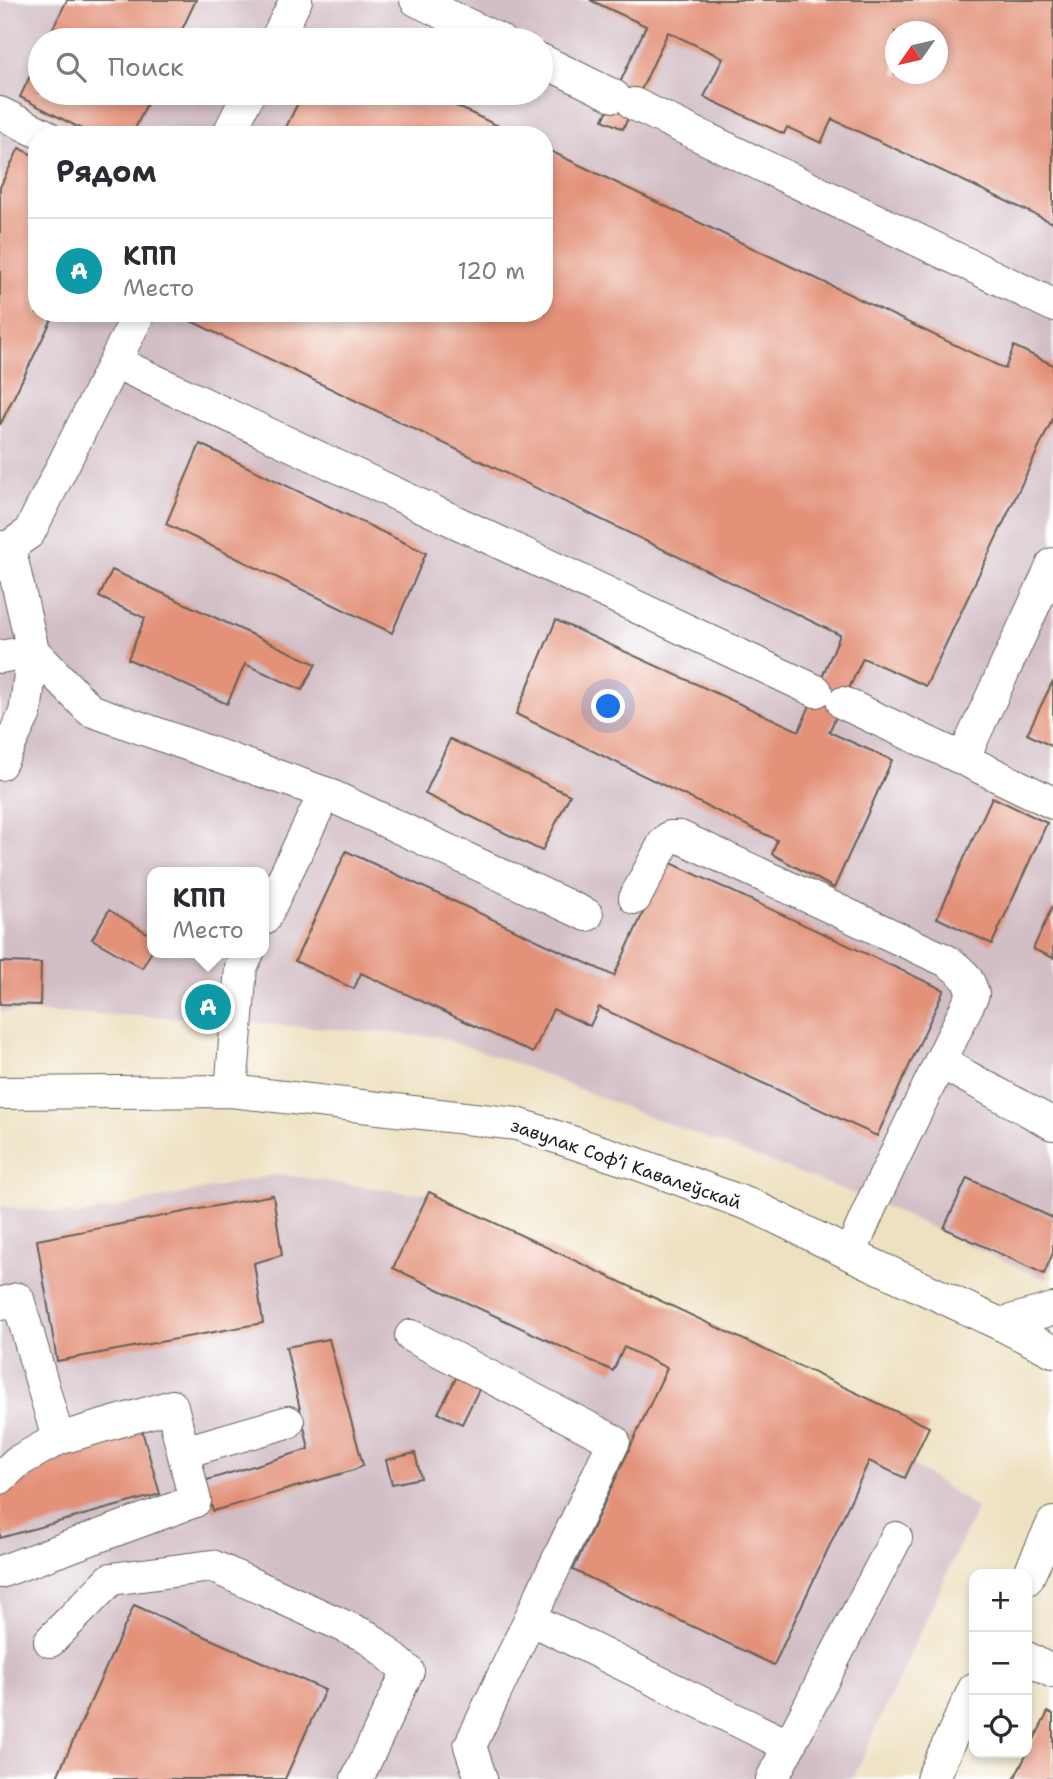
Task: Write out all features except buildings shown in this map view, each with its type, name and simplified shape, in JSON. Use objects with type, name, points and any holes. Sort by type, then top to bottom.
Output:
[{"type":"street","points":[[282,28],[296,0]]},
{"type":"street","points":[[416,0],[474,28]]},
{"type":"street","points":[[553,66],[1053,305]]},
{"type":"street","points":[[233,126],[244,105]]},
{"type":"street","points":[[0,113],[28,127]]},
{"type":"street","points":[[0,764],[25,713],[33,650],[4,547],[29,533],[135,322]]},
{"type":"street","points":[[115,362],[1053,803]]},
{"type":"street","points":[[963,759],[1053,564]]},
{"type":"street","points":[[0,657],[33,650]]},
{"type":"street","points":[[33,650],[90,710],[325,793],[587,915]]},
{"type":"street","points":[[269,909],[325,793]]},
{"type":"street","points":[[635,898],[664,843],[670,837],[680,837],[947,961],[969,980],[973,994],[850,1254]]},
{"type":"street","points":[[231,1091],[241,967],[246,958]]},
{"type":"street","points":[[940,1062],[1053,1124]]},
{"type":"street","name":"завулак Софʼі Кавалеўскай","points":[[0,1093],[231,1091],[517,1124],[753,1206],[1053,1351]]},
{"type":"street","points":[[0,1304],[18,1299],[58,1439]]},
{"type":"street","points":[[1000,1324],[1053,1309]]},
{"type":"street","points":[[411,1336],[614,1441],[470,1746],[481,1779]]},
{"type":"street","points":[[0,1478],[17,1462],[58,1439],[172,1406],[195,1501],[0,1573]]},
{"type":"street","points":[[184,1452],[288,1422]]},
{"type":"street","points":[[1032,1569],[1053,1523]]},
{"type":"street","points":[[772,1779],[896,1538]]},
{"type":"street","points":[[50,1641],[111,1579],[212,1566],[368,1637],[408,1671],[357,1779]]},
{"type":"street","points":[[531,1619],[789,1746]]},
{"type":"street","points":[[1032,1661],[1053,1672]]},
{"type":"street","points":[[932,1779],[971,1695]]},
{"type":"shaded area","points":[[0,0],[1053,0],[1053,1264],[1046,1280],[873,1201],[515,1063],[438,1037],[193,1018],[0,1011]]},
{"type":"shaded area","points":[[279,1174],[409,1193],[429,1192],[911,1464],[977,1508],[853,1779],[0,1779],[0,1206],[80,1215]]},
{"type":"place","name":"КПП","points":[[208,1007]]}]
